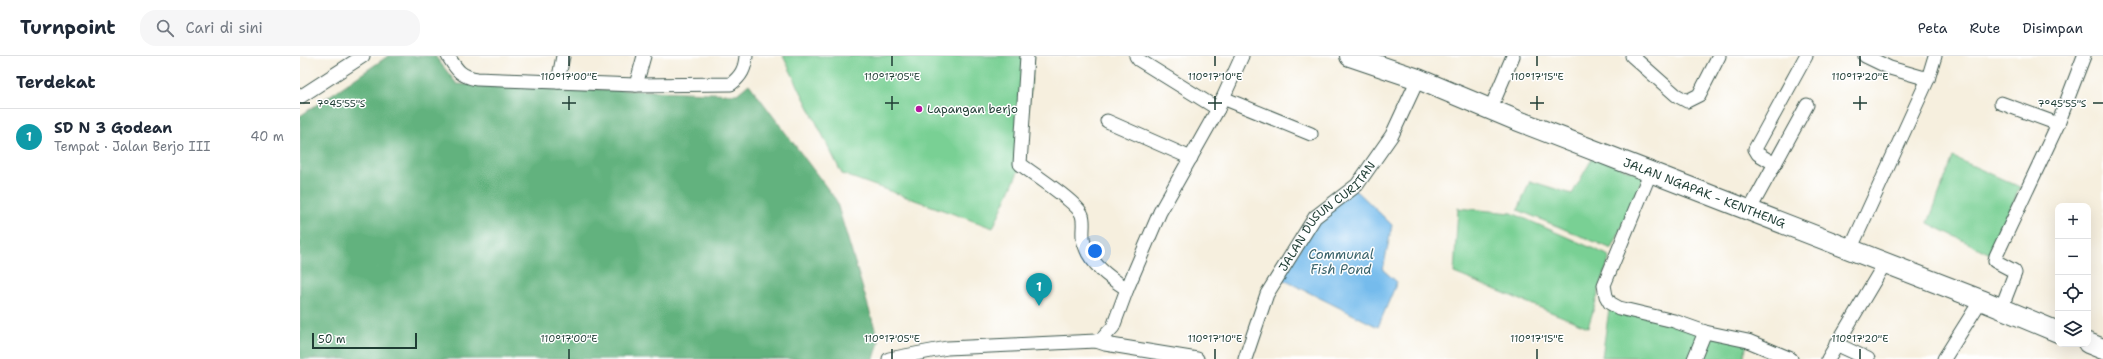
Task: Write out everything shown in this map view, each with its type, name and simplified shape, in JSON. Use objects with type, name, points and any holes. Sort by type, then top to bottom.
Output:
[{"type":"main road","name":"JALAN NGAPAK - KENTHENG","points":[[1350,56],[1418,79],[1490,110],[1651,171],[1749,211],[1981,300],[2055,331]]},
{"type":"main road","points":[[2091,344],[2103,349]]},
{"type":"street","points":[[303,91],[363,56]]},
{"type":"street","points":[[448,56],[458,71],[465,77],[477,80],[636,85],[731,84],[739,78],[745,68],[746,56]]},
{"type":"street","points":[[558,82],[563,56]]},
{"type":"street","points":[[636,85],[644,56]]},
{"type":"street","points":[[1027,56],[1020,164],[1072,203],[1081,214],[1084,243],[1092,259],[1106,276],[1127,289]]},
{"type":"street","points":[[1136,56],[1139,60],[1221,103],[1311,134]]},
{"type":"street","points":[[1096,341],[1102,339],[1113,327],[1127,289],[1160,212],[1221,103],[1242,56]]},
{"type":"street","points":[[1490,110],[1513,56]]},
{"type":"street","points":[[1632,56],[1676,95],[1687,101],[1699,95],[1719,56]]},
{"type":"street","points":[[1775,164],[1758,154],[1755,149],[1806,56]]},
{"type":"street","points":[[1866,56],[1890,68],[1928,79]]},
{"type":"street","points":[[1850,250],[1928,79],[1935,56]]},
{"type":"street","points":[[2002,309],[2015,273],[1996,261],[1996,256],[2058,124],[2084,56]]},
{"type":"street","name":"JALAN DUSUN CURITAN","points":[[1245,359],[1267,294],[1315,217],[1357,184],[1392,135],[1418,79]]},
{"type":"street","points":[[2001,103],[2058,124]]},
{"type":"street","points":[[1749,211],[1807,105]]},
{"type":"street","points":[[1106,121],[1191,158]]},
{"type":"street","points":[[1651,171],[1604,285],[1606,296],[1610,303],[1619,308],[1674,321],[1705,332],[1748,342],[1791,359]]},
{"type":"street","points":[[1828,359],[1885,263]]},
{"type":"street","points":[[1944,359],[1981,300]]},
{"type":"street","points":[[1694,359],[1705,332]]},
{"type":"street","points":[[889,359],[947,348],[1096,341],[1197,359]]},
{"type":"street","points":[[1836,344],[1868,359]]},
{"type":"green space","points":[[388,56],[435,56],[457,84],[737,94],[749,84],[836,200],[879,342],[874,359],[300,359],[300,116]]},
{"type":"green space","name":"Lapangan berjo","points":[[783,56],[1034,56],[1022,163],[993,228],[842,174]]},
{"type":"green space","points":[[1593,157],[1644,176],[1612,249],[1518,210],[1530,181],[1572,194]]},
{"type":"green space","points":[[1953,157],[2020,187],[1990,254],[1928,223]]},
{"type":"green space","points":[[1458,208],[1512,213],[1610,256],[1588,327],[1454,273]]},
{"type":"green space","points":[[1610,303],[1748,341],[1743,359],[1602,357]]},
{"type":"water","name":"Communal Fish Pond","points":[[1355,189],[1392,225],[1383,270],[1397,282],[1378,327],[1282,279],[1317,219]]},
{"type":"place","name":"Lapangan berjo","points":[[919,109]]},
{"type":"place","name":"SD N 3 Godean","points":[[1039,306]]}]
